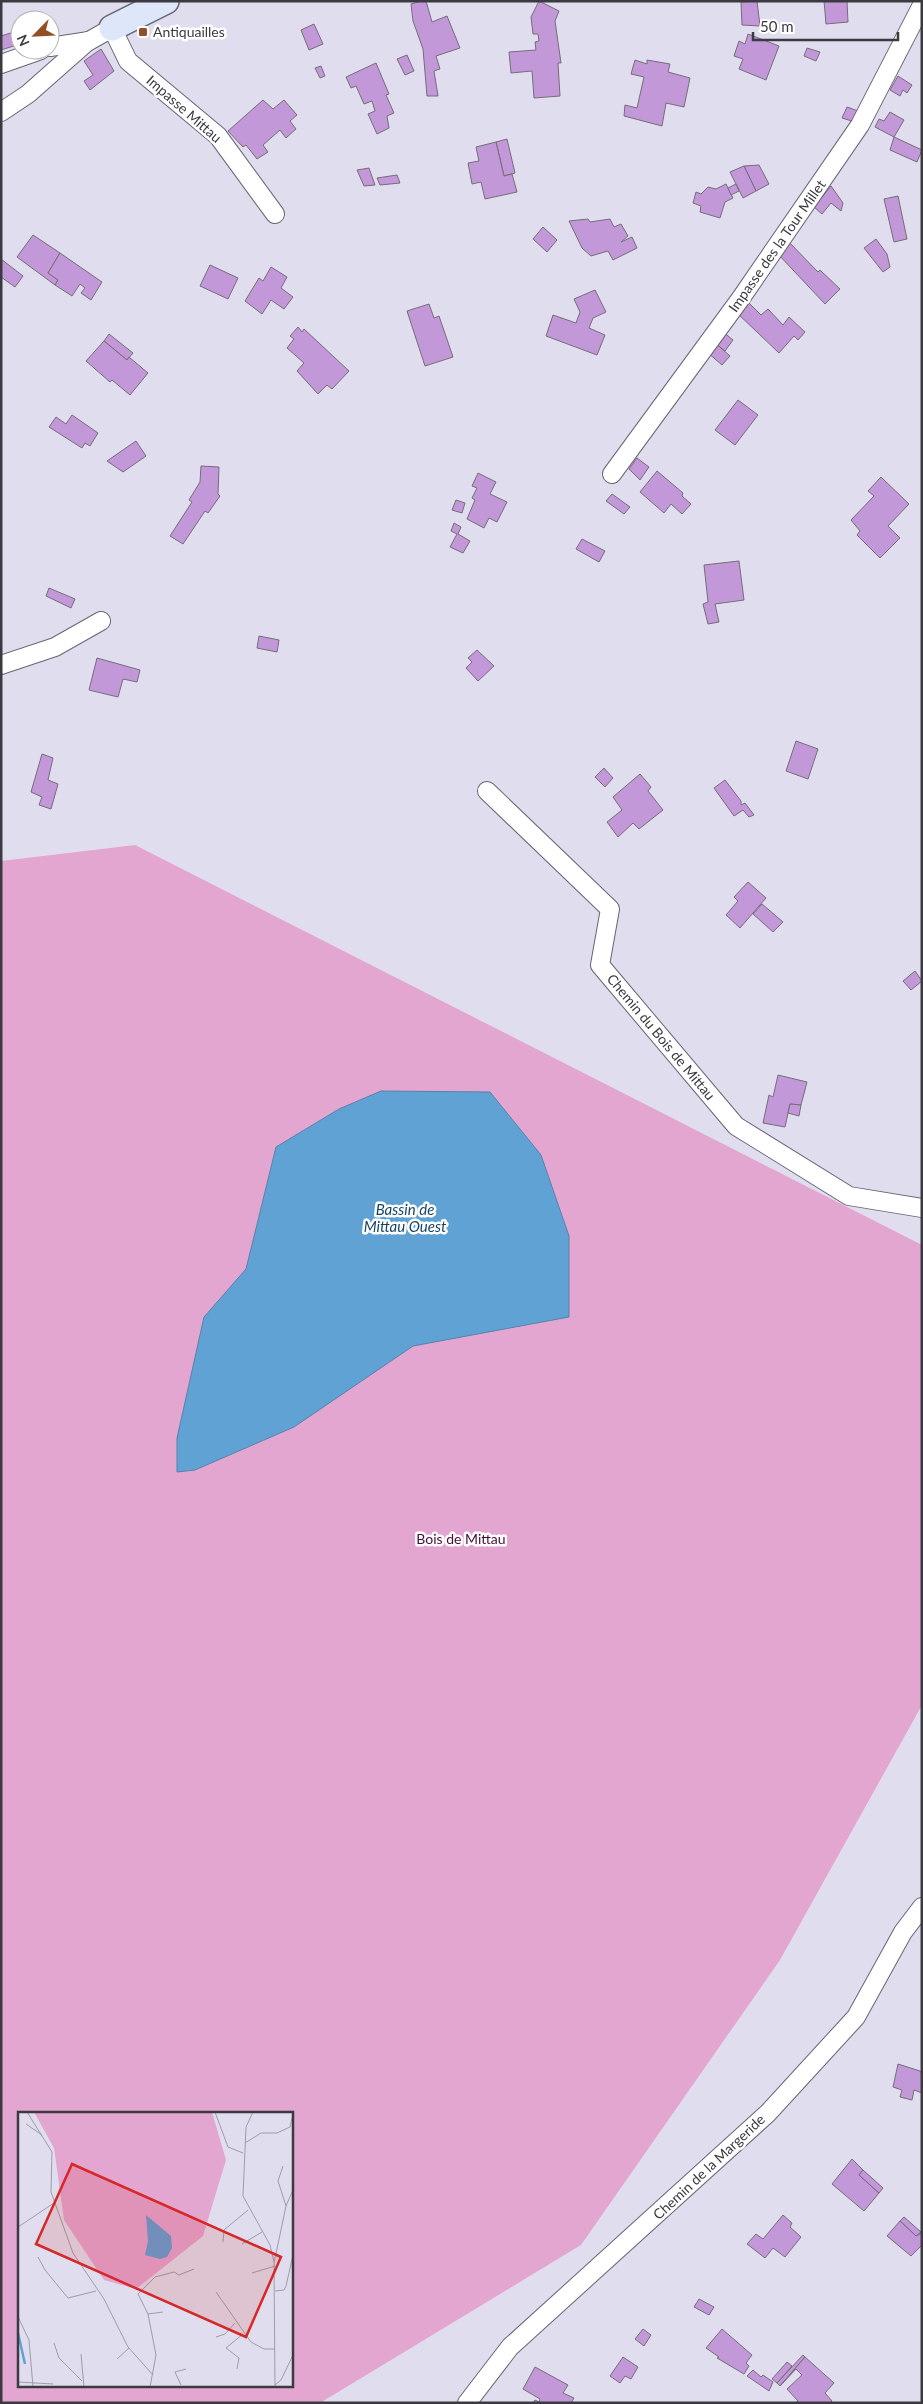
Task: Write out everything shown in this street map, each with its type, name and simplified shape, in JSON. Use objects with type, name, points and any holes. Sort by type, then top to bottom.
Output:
[{"type":"street","points":[[1,112],[28,94],[88,40],[166,1]]},
{"type":"street","name":"Impasse des la Tour Millet","points":[[612,474],[741,298],[860,125],[922,5]]},
{"type":"street","name":"Impasse Mittau","points":[[112,28],[128,61],[218,136],[275,214]]},
{"type":"street","points":[[60,45],[88,40]]},
{"type":"street","points":[[1,665],[55,647],[101,621]]},
{"type":"street","name":"Chemin du Bois de Mittau","points":[[487,791],[610,908],[600,966],[736,1126],[850,1196],[922,1208]]},
{"type":"street","name":"Chemin de la Margeride","points":[[467,2403],[510,2347],[775,2106],[856,2016],[904,1932],[922,1907]]},
{"type":"green space","name":"Bois de Mittau","points":[[135,845],[922,1245],[922,1705],[780,1960],[581,2245],[320,2403],[1,2403],[1,861]]},
{"type":"water","name":"Bassin de Mittau Ouest","points":[[381,1091],[490,1092],[541,1155],[569,1236],[569,1317],[413,1346],[294,1427],[195,1470],[177,1472],[177,1438],[204,1317],[246,1269],[276,1147],[339,1109]]},
{"type":"building","points":[[426,1],[432,22],[447,16],[460,48],[436,56],[440,69],[434,71],[438,96],[427,96],[423,49],[413,21],[411,4]]},
{"type":"building","points":[[539,1],[559,11],[555,21],[561,63],[558,63],[560,96],[534,98],[532,71],[511,73],[509,52],[536,50],[535,42],[539,41],[538,34],[533,34],[531,17]]},
{"type":"building","points":[[757,1],[760,26],[742,25],[741,2]]},
{"type":"building","points":[[824,1],[847,1],[848,22],[826,24]]},
{"type":"building","points":[[314,24],[323,44],[309,50],[301,30]]},
{"type":"building","points":[[10,33],[10,47],[1,50],[1,36]]},
{"type":"building","points":[[748,34],[779,46],[766,80],[739,69],[743,59],[734,56],[739,41],[745,44]]},
{"type":"building","points":[[807,48],[820,52],[816,61],[804,56]]},
{"type":"building","points":[[101,49],[114,71],[90,90],[84,81],[93,75],[84,61]]},
{"type":"building","points":[[407,55],[414,71],[405,75],[397,59]]},
{"type":"building","points":[[635,60],[647,64],[647,60],[670,64],[668,72],[690,78],[684,107],[666,103],[662,126],[624,116],[625,105],[637,108],[644,77],[631,74]]},
{"type":"building","points":[[376,63],[389,94],[386,95],[394,113],[387,116],[389,128],[377,134],[368,114],[375,111],[372,101],[364,104],[356,86],[351,88],[346,77]]},
{"type":"building","points":[[321,66],[325,76],[320,78],[315,68]]},
{"type":"building","points":[[898,76],[912,85],[907,93],[903,90],[900,96],[890,90]]},
{"type":"building","points":[[263,100],[273,109],[284,100],[297,115],[290,121],[296,129],[286,138],[280,130],[263,145],[268,152],[257,159],[246,145],[243,147],[228,131]]},
{"type":"building","points":[[847,107],[861,112],[855,122],[842,118]]},
{"type":"building","points":[[890,112],[904,120],[894,137],[875,127],[879,119],[884,121]]},
{"type":"building","points":[[894,137],[922,150],[917,162],[890,150]]},
{"type":"building","points":[[507,139],[515,173],[504,176],[496,142]]},
{"type":"building","points":[[496,142],[504,176],[512,174],[517,192],[485,199],[481,182],[472,184],[468,163],[479,161],[476,147]]},
{"type":"building","points":[[759,165],[769,184],[756,191],[744,166]]},
{"type":"building","points":[[744,166],[756,191],[743,198],[730,172]]},
{"type":"building","points":[[369,168],[375,185],[364,186],[357,170]]},
{"type":"building","points":[[397,175],[400,183],[380,185],[377,178]]},
{"type":"building","points":[[726,184],[733,198],[725,202],[720,218],[700,212],[701,206],[693,203],[696,192],[701,194],[708,187],[716,189]]},
{"type":"building","points":[[736,184],[739,191],[731,195],[728,188]]},
{"type":"building","points":[[831,186],[843,203],[841,211],[831,203],[822,214],[814,207]]},
{"type":"building","points":[[898,196],[907,239],[894,242],[884,199]]},
{"type":"building","points":[[588,219],[590,222],[610,219],[614,227],[621,224],[628,236],[621,242],[632,237],[637,248],[613,260],[608,251],[591,256],[582,248],[569,221]]},
{"type":"building","points":[[543,227],[557,240],[547,252],[533,239]]},
{"type":"building","points":[[33,235],[60,253],[48,273],[58,280],[55,285],[17,257]]},
{"type":"building","points":[[786,239],[818,272],[820,270],[840,289],[825,304],[777,253]]},
{"type":"building","points":[[876,239],[887,254],[890,267],[883,272],[864,248]]},
{"type":"building","points":[[60,253],[102,282],[91,300],[81,293],[85,288],[80,284],[72,296],[55,285],[58,280],[48,273]]},
{"type":"building","points":[[1,259],[23,276],[15,287],[1,277]]},
{"type":"building","points":[[210,265],[238,278],[228,299],[200,286]]},
{"type":"building","points":[[271,267],[287,277],[281,288],[293,297],[284,309],[271,300],[262,314],[245,301],[259,278],[263,281]]},
{"type":"building","points":[[595,290],[606,312],[593,318],[589,328],[605,335],[597,355],[546,336],[553,315],[576,323],[580,312],[574,299]]},
{"type":"building","points":[[746,300],[761,315],[768,309],[783,325],[789,317],[805,332],[798,340],[794,336],[779,353],[736,312]]},
{"type":"building","points":[[429,304],[434,318],[439,316],[453,357],[425,366],[407,311]]},
{"type":"building","points":[[298,327],[302,332],[304,329],[349,371],[332,389],[327,385],[318,394],[297,371],[304,363],[287,348],[294,339],[290,336]]},
{"type":"building","points":[[722,331],[733,340],[725,351],[714,342]]},
{"type":"building","points":[[109,334],[133,353],[127,360],[104,341]]},
{"type":"building","points":[[104,341],[127,360],[129,357],[148,373],[130,395],[112,380],[110,382],[86,361]]},
{"type":"building","points":[[714,342],[730,356],[722,365],[707,352]]},
{"type":"building","points":[[738,400],[758,415],[735,445],[715,430]]},
{"type":"building","points":[[72,415],[98,433],[90,446],[85,443],[82,448],[49,427],[56,417],[66,424]]},
{"type":"building","points":[[136,441],[146,456],[123,472],[107,461]]},
{"type":"building","points":[[637,458],[649,467],[640,480],[629,469]]},
{"type":"building","points":[[201,466],[219,467],[218,494],[220,496],[208,513],[205,511],[183,544],[170,536],[192,502],[189,500],[200,482]]},
{"type":"building","points":[[657,471],[683,493],[682,496],[691,504],[682,514],[671,504],[664,513],[640,492]]},
{"type":"building","points":[[478,473],[496,482],[490,494],[507,502],[497,522],[489,518],[484,528],[467,519],[475,500],[472,498],[477,488],[472,486]]},
{"type":"building","points":[[881,477],[909,504],[888,526],[900,538],[880,558],[857,535],[860,531],[851,520],[874,496],[868,491]]},
{"type":"building","points":[[612,494],[630,507],[624,514],[606,501]]},
{"type":"building","points":[[456,500],[465,503],[462,513],[452,510]]},
{"type":"building","points":[[454,523],[461,527],[458,534],[470,541],[463,553],[450,547],[457,534],[451,531]]},
{"type":"building","points":[[582,539],[605,551],[599,562],[576,549]]},
{"type":"building","points":[[739,561],[744,600],[715,604],[719,622],[708,624],[703,604],[708,602],[704,565]]},
{"type":"building","points":[[49,588],[75,599],[71,608],[46,596]]},
{"type":"building","points":[[259,636],[279,640],[277,652],[257,648]]},
{"type":"building","points":[[477,650],[494,666],[478,681],[466,668],[472,662],[468,658]]},
{"type":"building","points":[[97,658],[140,670],[137,682],[123,679],[118,697],[89,690]]},
{"type":"building","points":[[796,741],[818,749],[808,779],[786,771]]},
{"type":"building","points":[[42,754],[53,758],[48,780],[58,784],[51,809],[39,805],[42,797],[31,792]]},
{"type":"building","points":[[604,768],[613,778],[605,787],[595,777]]},
{"type":"building","points":[[640,774],[651,787],[648,791],[663,810],[639,829],[633,823],[618,837],[607,822],[622,810],[613,797]]},
{"type":"building","points":[[725,780],[741,801],[741,805],[745,803],[754,815],[749,817],[743,810],[734,816],[714,788]]},
{"type":"building","points":[[748,882],[766,898],[740,928],[726,915],[738,901],[734,897]]},
{"type":"building","points":[[762,904],[783,922],[773,932],[753,914]]},
{"type":"building","points":[[915,971],[922,981],[911,990],[903,981]]},
{"type":"building","points":[[778,1075],[807,1082],[801,1105],[790,1104],[785,1127],[763,1123],[769,1095],[773,1097]]},
{"type":"building","points":[[790,1104],[801,1105],[799,1116],[788,1113]]},
{"type":"building","points":[[898,2064],[920,2071],[922,2074],[922,2093],[914,2090],[912,2100],[900,2097],[902,2090],[893,2087]]},
{"type":"building","points":[[852,2159],[863,2170],[859,2175],[879,2193],[864,2211],[832,2184]]},
{"type":"building","points":[[863,2170],[883,2188],[879,2193],[859,2175]]},
{"type":"building","points":[[783,2215],[792,2223],[790,2227],[801,2237],[785,2257],[773,2248],[765,2258],[747,2244],[756,2234],[763,2239]]},
{"type":"building","points":[[904,2217],[921,2232],[916,2236],[900,2221]]},
{"type":"building","points":[[900,2221],[916,2236],[922,2233],[922,2245],[911,2256],[887,2236]]},
{"type":"building","points":[[699,2299],[714,2307],[709,2315],[694,2307]]},
{"type":"building","points":[[643,2329],[651,2335],[644,2346],[635,2339]]},
{"type":"building","points":[[722,2329],[752,2355],[746,2363],[749,2366],[744,2374],[717,2358],[719,2357],[706,2348]]},
{"type":"building","points":[[803,2355],[805,2357],[780,2386],[777,2383]]},
{"type":"building","points":[[623,2357],[638,2367],[631,2379],[625,2376],[620,2383],[610,2376]]},
{"type":"building","points":[[805,2357],[834,2383],[825,2393],[832,2401],[830,2403],[795,2403],[798,2401],[787,2389],[802,2375],[796,2369],[780,2386]]},
{"type":"building","points":[[787,2362],[792,2366],[777,2383],[772,2379]]},
{"type":"building","points":[[535,2367],[568,2385],[563,2393],[574,2398],[571,2403],[533,2403],[535,2400],[539,2402],[540,2399],[523,2389]]},
{"type":"building","points":[[753,2370],[761,2377],[763,2375],[773,2382],[769,2391],[747,2376]]},
{"type":"place","name":"Antiquailles","points":[[143,32]]}]
